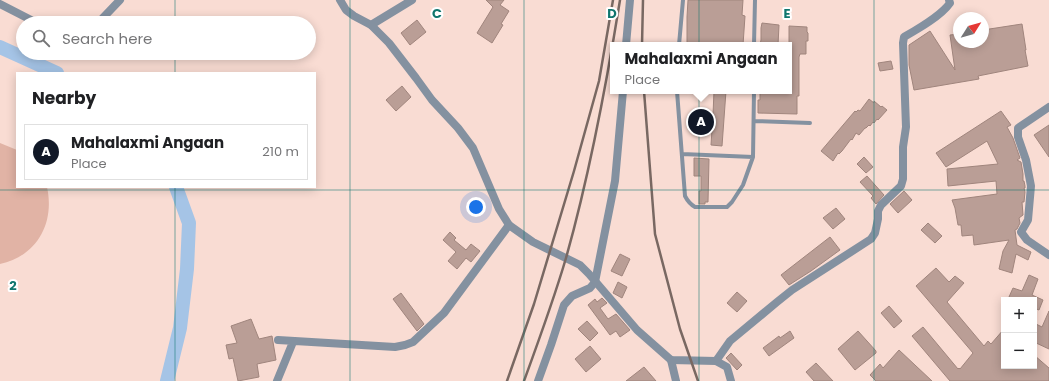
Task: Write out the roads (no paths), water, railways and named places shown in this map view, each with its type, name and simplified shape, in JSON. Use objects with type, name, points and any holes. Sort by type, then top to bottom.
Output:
[{"type":"street","points":[[105,16],[120,0]]},
{"type":"street","points":[[340,0],[346,10],[370,25],[389,44],[432,100],[458,128],[473,148],[499,209],[509,225],[532,242],[580,265],[637,330],[671,360],[676,381]]},
{"type":"street","points":[[370,25],[412,0]]},
{"type":"street","points":[[626,42],[630,0]]},
{"type":"street","points":[[716,361],[730,341],[777,302],[792,290],[871,239],[875,233],[878,211],[881,205],[902,186],[903,147],[906,127],[904,37],[914,32],[945,9],[950,3],[950,0]]},
{"type":"street","points":[[0,4],[23,16]]},
{"type":"street","points":[[538,381],[564,305],[572,296],[590,288],[595,282],[615,181],[623,94]]},
{"type":"street","points":[[1049,107],[1018,128],[1018,137],[1026,160],[1031,186],[1028,220],[1021,232],[1027,240],[1049,255]]},
{"type":"street","points":[[278,340],[395,347],[413,342],[444,313],[509,225]]},
{"type":"street","points":[[277,381],[293,342]]},
{"type":"street","points":[[671,360],[716,361],[727,367],[731,381]]},
{"type":"lane","points":[[679,42],[684,0]]},
{"type":"lane","points":[[754,42],[755,0]]},
{"type":"lane","points":[[677,94],[685,196],[687,201],[695,207],[727,207],[730,205],[743,185],[753,157],[754,94]]},
{"type":"lane","points":[[754,121],[810,123]]},
{"type":"lane","points":[[682,154],[753,157]]},
{"type":"waterway","points":[[0,47],[16,54]]},
{"type":"waterway","points":[[28,60],[55,72]]},
{"type":"waterway","points":[[167,381],[180,328],[187,269],[189,223],[176,188]]},
{"type":"railway","points":[[507,381],[534,304],[574,171],[599,81],[613,0]]},
{"type":"railway","points":[[613,42],[620,0]]},
{"type":"railway","points":[[642,42],[643,0]]},
{"type":"railway","points":[[524,381],[541,335],[575,226],[597,130],[610,59]]},
{"type":"railway","points":[[644,94],[655,234],[680,329],[698,381]]},
{"type":"place","name":"Mahalaxmi Angaan","points":[[701,122]]}]
